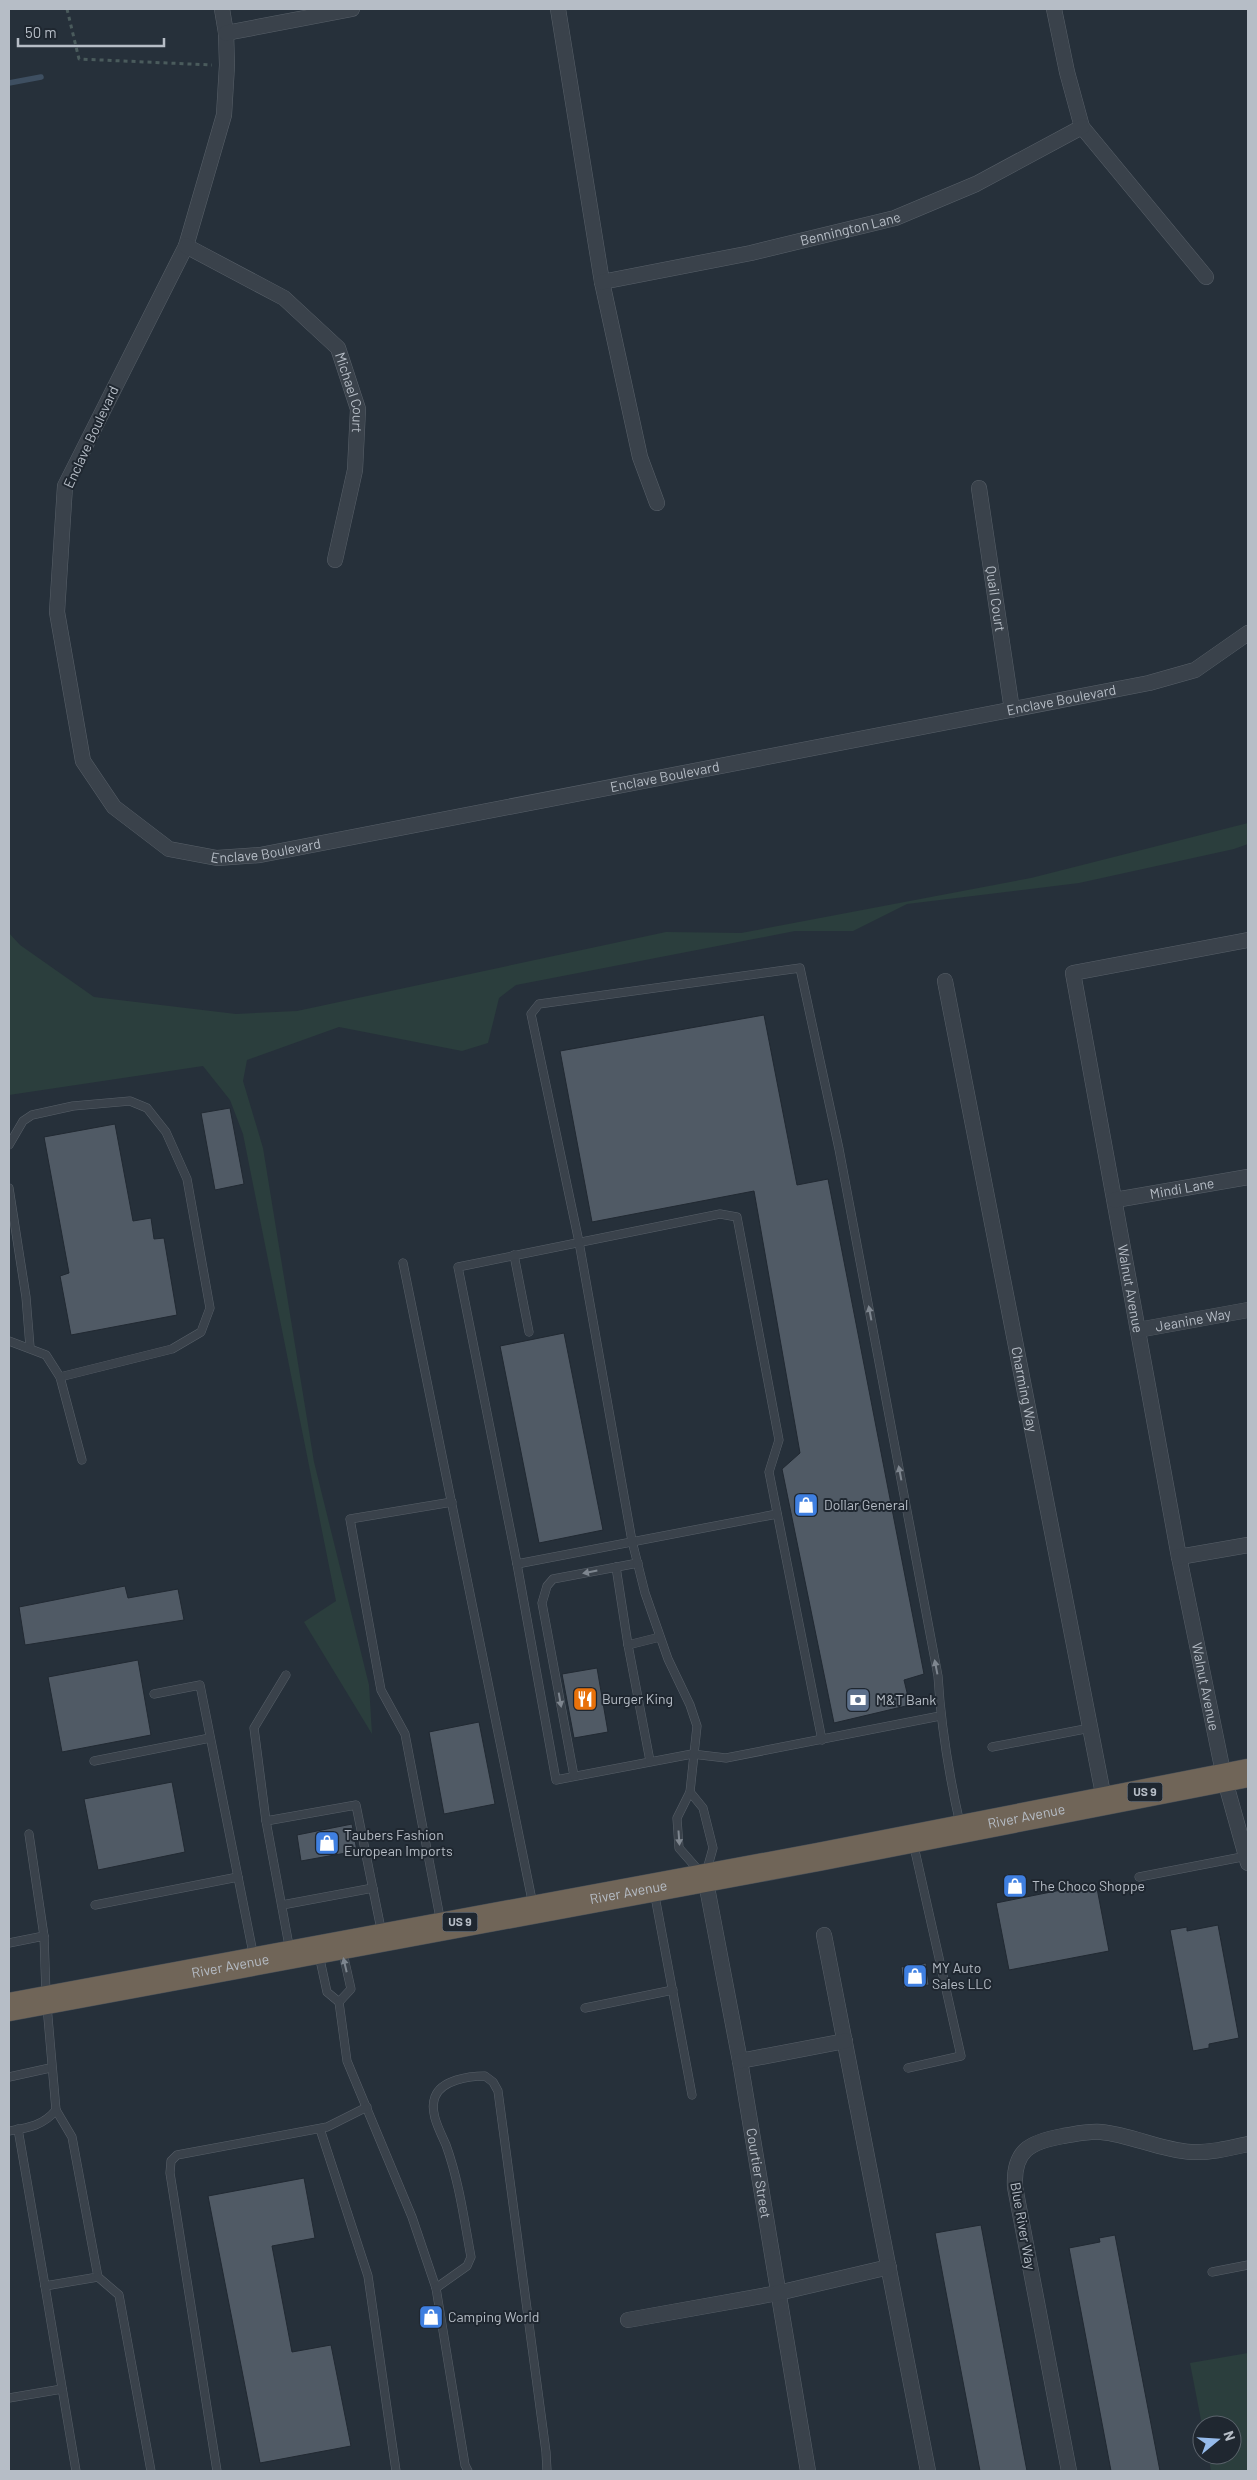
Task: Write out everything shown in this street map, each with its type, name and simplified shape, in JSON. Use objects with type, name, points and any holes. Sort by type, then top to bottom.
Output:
[{"type":"highway","name":"River Avenue","points":[[9,2006],[705,1878],[1104,1799],[1236,1775]]},
{"type":"street","name":"Enclave Boulevard","points":[[222,9],[226,33],[227,66],[224,115],[186,246],[65,486],[57,612],[83,761],[114,807],[169,849],[217,858],[260,856],[1149,683],[1195,670],[1248,633]]},
{"type":"street","points":[[226,33],[352,9]]},
{"type":"street","points":[[558,9],[602,282],[640,457],[657,503]]},
{"type":"street","points":[[1054,9],[1067,72],[1082,127],[1206,277]]},
{"type":"street","name":"Bennington Lane","points":[[602,282],[751,253],[895,218],[976,184],[1082,127]]},
{"type":"street","name":"Michael Court","points":[[186,246],[284,298],[338,348],[358,409],[356,470],[335,560]]},
{"type":"street","name":"Quail Court","points":[[978,488],[1012,710]]},
{"type":"street","name":"Walnut Avenue","points":[[1236,1775],[1179,1557],[1074,973],[1248,940]]},
{"type":"street","name":"Charming Way","points":[[945,980],[1104,1799]]},
{"type":"street","name":"Mindi Lane","points":[[1114,1200],[1248,1177]]},
{"type":"street","name":"Jeanine Way","points":[[1138,1330],[1248,1310]]},
{"type":"street","points":[[1179,1557],[1248,1544]]},
{"type":"street","points":[[1236,1775],[1248,1860]]},
{"type":"street","name":"Courtier Street","points":[[705,1878],[740,2061],[806,2471]]},
{"type":"street","points":[[824,1935],[928,2471]]},
{"type":"street","points":[[740,2061],[844,2041]]},
{"type":"street","name":"Blue River Way","points":[[1069,2471],[1015,2187],[1014,2170],[1018,2159],[1026,2149],[1038,2141],[1089,2132],[1115,2134],[1192,2152],[1208,2152],[1248,2144]]},
{"type":"street","points":[[628,2320],[778,2293],[889,2267]]},
{"type":"lane","points":[[705,1878],[679,1848],[677,1818],[690,1792],[692,1754],[697,1726],[690,1705],[668,1659],[660,1637],[645,1593],[632,1542],[578,1242],[531,1014],[539,1004],[800,968],[839,1149],[938,1676],[940,1716],[948,1771],[961,1828]]},
{"type":"lane","points":[[9,1145],[23,1121],[32,1115],[73,1106],[130,1101],[147,1108],[166,1132],[187,1179],[210,1308],[201,1332],[172,1349],[60,1377]]},
{"type":"lane","points":[[9,1188],[26,1297],[30,1347]]},
{"type":"lane","points":[[822,1740],[769,1472],[779,1440],[737,1217],[720,1214],[458,1267],[517,1564],[556,1780],[692,1754],[726,1758],[822,1740],[940,1716]]},
{"type":"lane","points":[[514,1255],[529,1332]]},
{"type":"lane","points":[[403,1263],[534,1909]]},
{"type":"lane","points":[[9,1341],[30,1347],[46,1355],[60,1377],[82,1460]]},
{"type":"lane","points":[[441,1926],[405,1734],[381,1690],[350,1519],[452,1502]]},
{"type":"lane","points":[[517,1564],[777,1514]]},
{"type":"lane","points":[[574,1776],[542,1603],[547,1586],[553,1579],[638,1563]]},
{"type":"lane","points":[[616,1567],[628,1645],[650,1762]]},
{"type":"lane","points":[[628,1645],[660,1637]]},
{"type":"lane","points":[[286,1675],[254,1728],[266,1821],[291,1953]]},
{"type":"lane","points":[[154,1694],[200,1685],[255,1960]]},
{"type":"lane","points":[[992,1747],[1090,1728]]},
{"type":"lane","points":[[94,1760],[210,1738]]},
{"type":"lane","points":[[690,1792],[703,1808],[713,1848],[705,1878]]},
{"type":"lane","points":[[266,1821],[356,1805],[382,1936]]},
{"type":"lane","points":[[29,1834],[44,1936],[50,2068],[56,2110],[72,2137],[98,2277],[119,2295],[151,2471]]},
{"type":"lane","points":[[908,2068],[961,2056],[912,1838]]},
{"type":"lane","points":[[1139,1877],[1248,1860]]},
{"type":"lane","points":[[95,1905],[238,1877]]},
{"type":"lane","points":[[653,1887],[692,2095]]},
{"type":"lane","points":[[282,1905],[373,1888]]},
{"type":"lane","points":[[9,1943],[44,1936]]},
{"type":"lane","points":[[329,1946],[351,1989],[339,2002]]},
{"type":"lane","points":[[329,1946],[327,1992],[339,2002],[347,2061],[412,2217],[436,2288],[465,2465],[468,2471]]},
{"type":"lane","points":[[585,2008],[672,1990]]},
{"type":"lane","points":[[9,2076],[50,2068]]},
{"type":"lane","points":[[436,2288],[467,2266],[471,2257],[454,2166],[435,2117],[433,2105],[439,2090],[446,2084],[485,2076],[493,2082],[498,2091],[546,2452],[546,2471]]},
{"type":"lane","points":[[217,2471],[186,2281],[170,2173],[171,2161],[178,2155],[327,2128],[366,2106]]},
{"type":"lane","points":[[9,2131],[41,2124],[56,2110]]},
{"type":"lane","points":[[18,2129],[76,2471]]},
{"type":"lane","points":[[320,2129],[368,2276],[396,2471]]},
{"type":"lane","points":[[1212,2272],[1248,2265]]},
{"type":"lane","points":[[45,2286],[98,2277]]},
{"type":"lane","points":[[9,2398],[62,2389]]},
{"type":"path","points":[[68,9],[79,59],[227,66]]},
{"type":"green space","points":[[1248,823],[1248,844],[1234,849],[1079,883],[907,904],[853,931],[795,931],[516,985],[499,998],[488,1043],[462,1051],[339,1027],[247,1060],[243,1081],[263,1148],[314,1462],[369,1685],[372,1734],[304,1622],[336,1601],[243,1134],[230,1100],[203,1066],[9,1095],[9,933],[20,945],[94,997],[236,1014],[297,1011],[666,932],[741,933],[1031,878]]},
{"type":"green space","points":[[1248,2353],[1248,2471],[1211,2471],[1210,2465],[1242,2465],[1242,2415],[1200,2415],[1190,2363]]},
{"type":"building","points":[[764,1015],[797,1185],[828,1179],[924,1674],[904,1680],[910,1705],[834,1723],[782,1469],[800,1453],[754,1191],[592,1222],[560,1051]]},
{"type":"building","points":[[230,1108],[244,1184],[215,1190],[201,1113]]},
{"type":"building","points":[[115,1124],[133,1221],[151,1218],[154,1239],[164,1238],[177,1315],[71,1335],[60,1276],[69,1273],[44,1137]]},
{"type":"building","points":[[564,1333],[603,1530],[539,1543],[500,1346]]},
{"type":"building","points":[[125,1586],[128,1598],[178,1589],[184,1620],[25,1645],[19,1607]]},
{"type":"building","points":[[138,1660],[151,1735],[62,1752],[48,1677]]},
{"type":"building","points":[[597,1668],[608,1732],[574,1738],[562,1674]]},
{"type":"building","points":[[479,1722],[495,1804],[444,1814],[429,1732]]},
{"type":"building","points":[[172,1782],[185,1852],[98,1870],[84,1799]]},
{"type":"building","name":"Taubers Fashion European Imports","points":[[352,1824],[357,1851],[301,1861],[297,1835]]},
{"type":"building","points":[[1096,1883],[1109,1951],[1009,1970],[996,1903]]},
{"type":"building","points":[[1218,1925],[1239,2038],[1209,2044],[1209,2048],[1193,2051],[1170,1930],[1187,1927],[1187,1931]]},
{"type":"building","name":"MY Auto Sales LLC","points":[[926,1963],[929,1985],[904,1988],[901,1967]]},
{"type":"building","points":[[304,2178],[315,2238],[272,2246],[292,2352],[331,2345],[351,2446],[260,2463],[208,2196]]},
{"type":"building","points":[[981,2225],[1027,2471],[980,2471],[945,2287],[935,2233]]},
{"type":"building","points":[[1115,2235],[1160,2471],[1111,2471],[1069,2248],[1100,2242],[1099,2238]]},
{"type":"waterway","points":[[9,83],[41,77]]},
{"type":"place","name":"Dollar General","points":[[806,1505]]},
{"type":"place","name":"Burger King","points":[[585,1699]]},
{"type":"place","name":"M&T Bank","points":[[858,1700]]},
{"type":"place","name":"Taubers Fashion European Imports","points":[[327,1843]]},
{"type":"place","name":"The Choco Shoppe","points":[[1015,1886]]},
{"type":"place","name":"MY Auto Sales LLC","points":[[915,1976]]},
{"type":"place","name":"Camping World","points":[[431,2317]]}]
